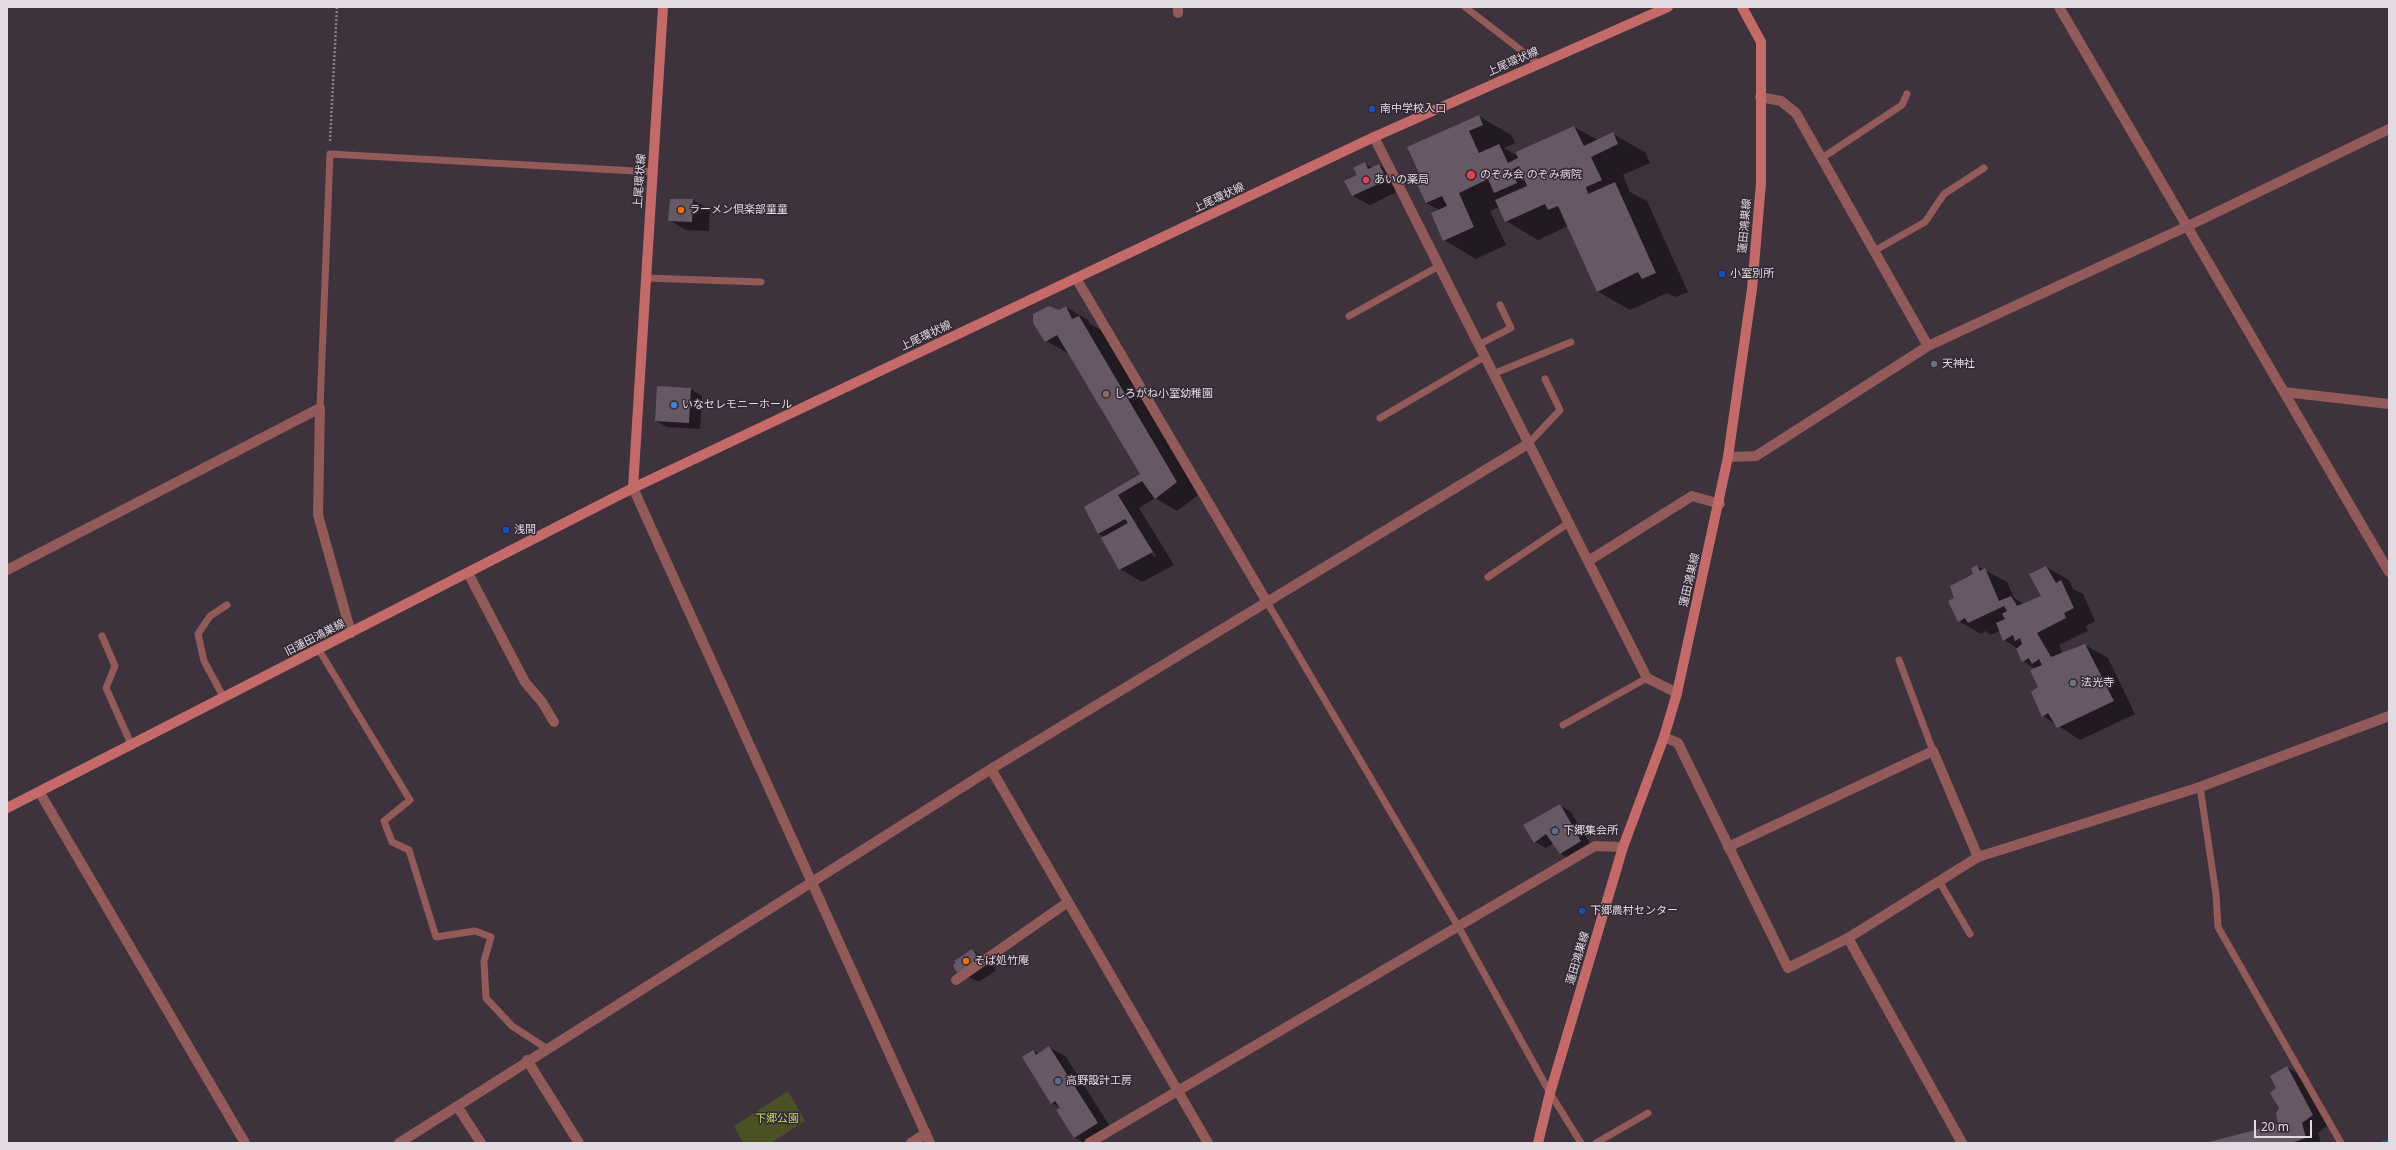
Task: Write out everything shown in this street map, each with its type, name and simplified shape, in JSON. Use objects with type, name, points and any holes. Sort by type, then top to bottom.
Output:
[{"type":"main road","name":"上尾環状線","points":[[663,7],[633,488],[1374,137],[1668,7]]},
{"type":"main road","name":"蓮田鴻巣線","points":[[1538,1143],[1550,1093],[1623,847],[1664,737],[1677,693],[1720,504],[1752,289],[1760,183],[1761,42],[1742,7]]},
{"type":"main road","name":"旧蓮田鴻巣線","points":[[7,808],[40,793],[132,746],[633,488]]},
{"type":"street","points":[[2059,7],[2389,572]]},
{"type":"street","points":[[1760,97],[1781,101],[1796,113],[1928,346]]},
{"type":"street","points":[[1728,456],[1756,456],[1928,346],[2188,226],[2389,129]]},
{"type":"street","points":[[1374,137],[1528,444],[1590,560],[1647,678],[1677,693]]},
{"type":"street","points":[[1076,278],[1267,602]]},
{"type":"street","points":[[2284,392],[2389,404]]},
{"type":"street","points":[[7,570],[320,408],[318,515],[351,634]]},
{"type":"street","points":[[399,1143],[527,1060],[991,769],[1528,444]]},
{"type":"street","points":[[633,488],[928,1138],[911,1143]]},
{"type":"street","points":[[1590,560],[1692,496],[1720,504]]},
{"type":"street","points":[[468,572],[525,682],[542,702],[554,722]]},
{"type":"street","points":[[1664,737],[1678,743],[1788,968],[1848,938],[1978,857],[2200,787],[2389,716]]},
{"type":"street","points":[[1728,847],[1933,751],[1978,857]]},
{"type":"street","points":[[991,769],[1208,1143]]},
{"type":"street","points":[[40,793],[245,1143]]},
{"type":"street","points":[[1089,1143],[1459,928],[1595,846],[1623,847]]},
{"type":"street","points":[[956,980],[1068,902]]},
{"type":"street","points":[[1848,938],[1962,1143]]},
{"type":"street","points":[[527,1060],[579,1143]]},
{"type":"street","points":[[457,1106],[482,1143]]},
{"type":"lane","points":[[1465,7],[1539,64]]},
{"type":"lane","points":[[1822,158],[1902,106],[1907,94]]},
{"type":"lane","points":[[320,408],[330,154],[653,172]]},
{"type":"lane","points":[[1874,251],[1925,222],[1944,194],[1984,168]]},
{"type":"lane","points":[[1349,316],[1439,266]]},
{"type":"lane","points":[[646,278],[761,282]]},
{"type":"lane","points":[[1478,345],[1510,328],[1500,305]]},
{"type":"lane","points":[[1493,374],[1571,342]]},
{"type":"lane","points":[[1380,418],[1484,357]]},
{"type":"lane","points":[[1528,444],[1560,410],[1545,379]]},
{"type":"lane","points":[[1488,577],[1570,522]]},
{"type":"lane","points":[[1267,602],[1459,928],[1550,1093],[1581,1143]]},
{"type":"lane","points":[[224,698],[204,661],[198,634],[210,616],[227,605]]},
{"type":"lane","points":[[102,636],[115,666],[106,688],[132,746]]},
{"type":"lane","points":[[319,650],[410,800],[384,821],[392,842],[408,850],[436,937],[475,931],[491,937],[484,961],[486,998],[512,1026],[546,1048]]},
{"type":"lane","points":[[1898,660],[1933,751]]},
{"type":"lane","points":[[1564,725],[1647,678]]},
{"type":"lane","points":[[2200,787],[2216,894],[2218,927],[2341,1143]]},
{"type":"lane","points":[[1939,881],[1970,934]]},
{"type":"lane","points":[[1596,1143],[1648,1113]]},
{"type":"path","points":[[330,154],[337,7]]},
{"type":"green space","name":"下郷公園","points":[[788,1091],[805,1121],[771,1143],[743,1143],[734,1126]]},
{"type":"building","points":[[1479,115],[1483,125],[1469,131],[1479,153],[1499,144],[1508,163],[1518,158],[1516,152],[1574,126],[1584,146],[1613,132],[1618,144],[1591,157],[1602,180],[1586,187],[1588,194],[1615,182],[1656,273],[1642,279],[1638,272],[1597,292],[1558,206],[1548,210],[1545,204],[1505,222],[1495,200],[1527,186],[1519,166],[1511,170],[1517,183],[1494,193],[1488,179],[1459,193],[1474,227],[1443,241],[1431,213],[1447,206],[1442,196],[1426,203],[1413,176],[1419,173],[1407,147]]},
{"type":"building","points":[[1365,162],[1368,169],[1379,164],[1387,180],[1352,196],[1344,181],[1357,175],[1353,168]]},
{"type":"building","points":[[670,199],[693,199],[692,222],[668,221]]},
{"type":"building","points":[[1049,306],[1059,310],[1066,306],[1072,319],[1079,316],[1177,482],[1155,499],[1142,481],[1118,495],[1153,552],[1119,570],[1101,538],[1128,523],[1125,519],[1098,534],[1084,507],[1140,474],[1057,335],[1045,342],[1033,323],[1033,314]]},
{"type":"building","points":[[657,386],[691,388],[689,423],[655,421]]},
{"type":"building","points":[[1977,565],[1980,571],[1985,568],[1999,601],[2011,596],[2017,606],[2041,596],[2029,574],[2046,566],[2056,583],[2061,580],[2074,608],[2064,613],[2066,618],[2037,633],[2051,657],[2085,644],[2114,701],[2057,728],[2048,713],[2042,717],[2031,692],[2038,687],[2030,670],[2042,665],[2039,659],[2032,664],[2029,658],[2022,662],[2016,649],[2022,644],[2020,638],[2015,641],[2013,635],[2003,641],[1996,623],[2005,619],[2002,614],[2007,611],[2004,606],[1968,623],[1965,618],[1958,622],[1948,601],[1954,598],[1950,586],[1973,574],[1971,568]]},
{"type":"building","points":[[1560,804],[1581,841],[1560,854],[1546,834],[1534,843],[1523,825]]},
{"type":"building","points":[[972,949],[980,960],[957,973],[953,965],[956,963],[954,961]]},
{"type":"building","points":[[1049,1046],[1098,1123],[1074,1138],[1056,1110],[1060,1108],[1055,1101],[1051,1104],[1022,1057],[1033,1050],[1036,1055]]},
{"type":"building","points":[[2287,1066],[2313,1115],[2302,1123],[2306,1138],[2291,1143],[2205,1143],[2278,1124],[2276,1113],[2279,1108],[2270,1093],[2276,1088],[2270,1076]]},
{"type":"waterway","points":[[2384,1143],[2389,1142]]},
{"type":"place","name":"南中学校入口","points":[[1372,109]]},
{"type":"place","name":"のぞみ会 のぞみ病院","points":[[1471,175]]},
{"type":"place","name":"あいの薬局","points":[[1366,180]]},
{"type":"place","name":"ラーメン倶楽部童童","points":[[681,210]]},
{"type":"place","name":"小室別所","points":[[1722,274]]},
{"type":"place","name":"天神社","points":[[1934,364]]},
{"type":"place","name":"しろがね小室幼稚園","points":[[1106,394]]},
{"type":"place","name":"いなセレモニーホール","points":[[674,405]]},
{"type":"place","name":"浅間","points":[[506,530]]},
{"type":"place","name":"法光寺","points":[[2073,683]]},
{"type":"place","name":"下郷集会所","points":[[1555,831]]},
{"type":"place","name":"下郷農村センター","points":[[1582,911]]},
{"type":"place","name":"そば処竹庵","points":[[966,961]]},
{"type":"place","name":"高野設計工房","points":[[1058,1081]]}]
